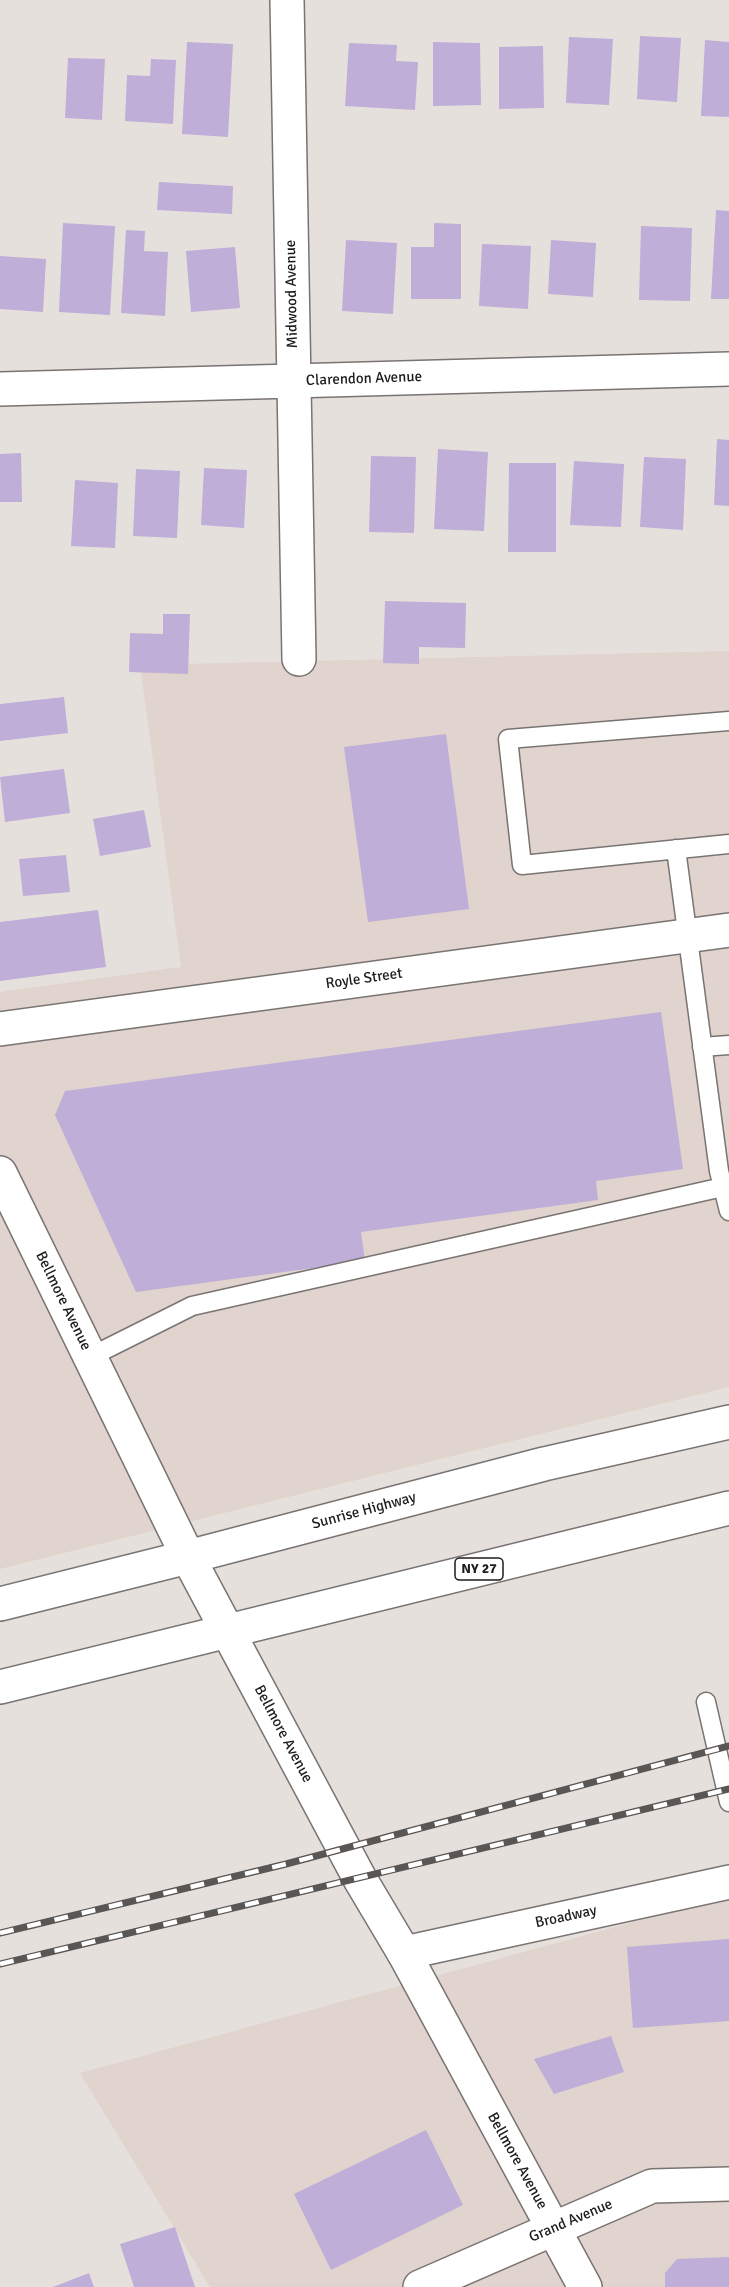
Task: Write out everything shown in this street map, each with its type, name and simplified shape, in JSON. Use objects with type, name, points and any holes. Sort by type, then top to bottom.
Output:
[{"type":"main road","name":"Midwood Avenue","points":[[287,0],[299,659]]},
{"type":"main road","name":"Clarendon Avenue","points":[[0,389],[729,369]]},
{"type":"main road","name":"Royle Street","points":[[0,1029],[729,930]]},
{"type":"main road","name":"Bellmore Avenue","points":[[0,1173],[188,1557],[360,1879],[404,1953],[585,2287]]},
{"type":"main road","name":"Sunrise Highway","points":[[0,1604],[544,1464],[729,1422]]},
{"type":"main road","name":"NY 27","points":[[0,1687],[729,1508]]},
{"type":"main road","name":"Broadway","points":[[404,1953],[729,1882]]},
{"type":"main road","name":"Grand Avenue","points":[[420,2287],[652,2186],[729,2184]]},
{"type":"lane","points":[[729,721],[508,739],[522,865],[729,844]]},
{"type":"lane","points":[[676,849],[719,1171],[729,1211]]},
{"type":"lane","points":[[702,1047],[729,1046]]},
{"type":"lane","points":[[90,1357],[192,1306],[723,1187]]},
{"type":"lane","points":[[706,1702],[729,1802]]},
{"type":"shaded area","points":[[729,651],[729,1387],[0,1569],[0,992],[181,967],[140,665]]},
{"type":"shaded area","points":[[729,1896],[729,2287],[210,2287],[80,2073]]},
{"type":"building","points":[[640,36],[681,38],[677,102],[637,99]]},
{"type":"building","points":[[569,37],[613,39],[609,105],[566,103]]},
{"type":"building","points":[[705,40],[729,42],[729,117],[701,116]]},
{"type":"building","points":[[187,42],[233,44],[228,137],[182,134]]},
{"type":"building","points":[[433,42],[480,43],[481,105],[433,106]]},
{"type":"building","points":[[349,43],[397,45],[396,61],[418,62],[415,110],[345,106]]},
{"type":"building","points":[[543,46],[544,108],[499,109],[499,47]]},
{"type":"building","points":[[68,58],[105,59],[102,120],[65,118]]},
{"type":"building","points":[[151,59],[176,60],[173,124],[125,121],[127,75],[150,76]]},
{"type":"building","points":[[159,182],[233,186],[232,214],[157,210]]},
{"type":"building","points":[[716,210],[729,211],[729,299],[711,299]]},
{"type":"building","points":[[63,223],[115,226],[110,315],[59,312]]},
{"type":"building","points":[[434,223],[461,224],[461,299],[411,299],[411,247],[434,247]]},
{"type":"building","points":[[641,226],[692,228],[690,301],[639,300]]},
{"type":"building","points":[[126,230],[145,231],[144,251],[168,252],[165,316],[121,313]]},
{"type":"building","points":[[346,240],[397,243],[393,314],[342,311]]},
{"type":"building","points":[[551,240],[596,243],[593,297],[548,294]]},
{"type":"building","points":[[482,244],[531,246],[528,309],[479,306]]},
{"type":"building","points":[[235,247],[240,308],[191,312],[186,251]]},
{"type":"building","points":[[0,256],[46,259],[43,312],[0,309]]},
{"type":"building","points":[[717,439],[729,440],[729,506],[714,505]]},
{"type":"building","points":[[438,449],[488,452],[484,531],[434,529]]},
{"type":"building","points":[[21,453],[22,502],[0,502],[0,454]]},
{"type":"building","points":[[371,456],[416,457],[414,533],[369,532]]},
{"type":"building","points":[[644,457],[686,459],[683,530],[640,527]]},
{"type":"building","points":[[574,461],[624,464],[621,527],[570,525]]},
{"type":"building","points":[[509,463],[556,463],[556,552],[508,552]]},
{"type":"building","points":[[204,468],[247,470],[244,528],[201,525]]},
{"type":"building","points":[[136,469],[180,471],[177,538],[133,536]]},
{"type":"building","points":[[75,480],[118,483],[115,548],[71,546]]},
{"type":"building","points":[[385,601],[466,603],[465,648],[419,647],[419,664],[383,663]]},
{"type":"building","points":[[163,614],[190,614],[188,674],[129,672],[130,633],[163,634]]},
{"type":"building","points":[[64,697],[68,733],[0,741],[0,704]]},
{"type":"building","points":[[446,734],[469,909],[368,922],[344,747]]},
{"type":"building","points":[[64,769],[70,813],[5,822],[0,777]]},
{"type":"building","points":[[144,810],[151,847],[100,856],[93,819]]},
{"type":"building","points":[[66,855],[70,892],[23,896],[19,859]]},
{"type":"building","points":[[98,910],[106,967],[0,981],[0,922]]},
{"type":"building","points":[[661,1012],[683,1169],[596,1181],[598,1200],[361,1232],[365,1261],[136,1292],[55,1115],[65,1091]]},
{"type":"building","points":[[729,1939],[729,2021],[633,2028],[627,1947]]},
{"type":"building","points":[[611,2036],[624,2072],[554,2094],[534,2059]]},
{"type":"building","points":[[426,2130],[463,2205],[331,2270],[294,2194]]},
{"type":"building","points":[[175,2227],[195,2287],[134,2287],[120,2244]]},
{"type":"building","points":[[729,2257],[729,2287],[665,2287],[665,2273],[677,2259]]},
{"type":"building","points":[[89,2273],[94,2287],[53,2287]]},
{"type":"railway","points":[[0,1933],[286,1864],[729,1746]]},
{"type":"railway","points":[[0,1964],[729,1789]]}]
